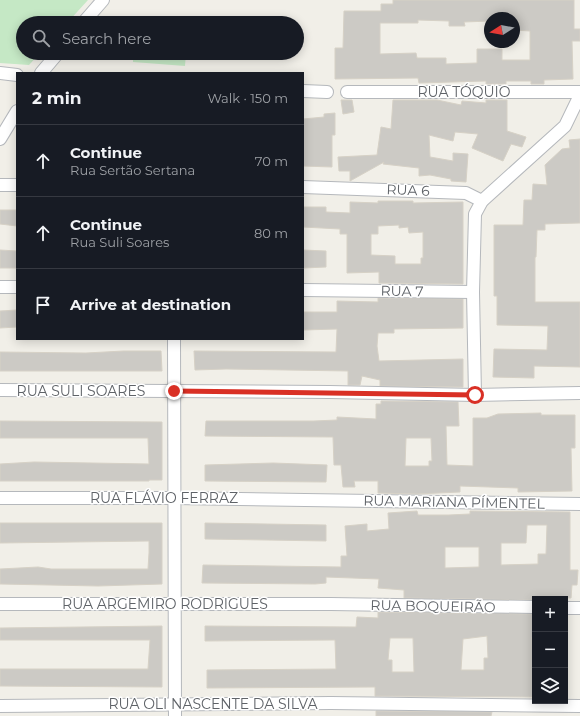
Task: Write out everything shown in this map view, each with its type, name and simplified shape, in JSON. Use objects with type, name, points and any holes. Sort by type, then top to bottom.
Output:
[{"type":"street","points":[[89,16],[103,0]]},
{"type":"street","points":[[42,72],[52,60]]},
{"type":"street","points":[[0,73],[16,75]]},
{"type":"street","points":[[304,91],[327,92]]},
{"type":"street","name":"RUA TÓQUIO","points":[[347,92],[580,94]]},
{"type":"street","points":[[475,395],[473,292],[475,214],[482,200],[566,126],[580,94]]},
{"type":"street","points":[[0,139],[16,113]]},
{"type":"street","points":[[0,185],[16,185]]},
{"type":"street","name":"RUA 6","points":[[304,187],[466,193],[482,200]]},
{"type":"street","points":[[0,287],[16,287]]},
{"type":"street","name":"RUA 7","points":[[304,290],[473,292]]},
{"type":"street","points":[[174,340],[175,716]]},
{"type":"street","name":"RUA SULI SOARES","points":[[0,390],[330,392],[475,395],[580,394]]},
{"type":"street","name":"RUA FLÁVIO FERRAZ","points":[[0,498],[328,500]]},
{"type":"street","name":"RUA MARIANA PÍMENTEL","points":[[328,500],[580,504]]},
{"type":"street","name":"RUA ARGEMIRO RODRIGUES","points":[[0,604],[331,604]]},
{"type":"street","name":"RUA BOQUEIRÃO","points":[[331,604],[532,608]]},
{"type":"street","points":[[568,608],[580,608]]},
{"type":"street","name":"RUA OLI NASCENTE DA SILVA","points":[[0,706],[175,703],[331,703],[580,706]]},
{"type":"green space","points":[[0,0],[88,0],[73,16],[16,16],[16,60],[34,60],[29,65],[0,63]]},
{"type":"green space","points":[[133,60],[185,60],[185,66],[133,62]]},
{"type":"building","points":[[393,0],[574,0],[574,29],[580,29],[580,41],[572,41],[573,79],[544,80],[544,84],[531,84],[531,81],[506,81],[506,84],[486,84],[486,81],[419,83],[418,78],[335,79],[335,48],[343,48],[344,11],[381,11],[381,4],[393,4]],"holes":[[[484,12],[520,12],[520,30],[530,31],[530,60],[502,60],[502,49],[477,49],[477,63],[446,64],[446,58],[417,58],[416,53],[380,54],[380,23],[418,23],[418,20],[449,21],[449,26],[465,26],[464,22],[484,21]]]},
{"type":"building","points":[[341,100],[352,100],[354,112],[343,114]]},
{"type":"building","points":[[393,100],[437,100],[461,105],[462,101],[486,103],[486,100],[507,100],[507,131],[526,137],[522,147],[511,144],[503,161],[472,148],[478,134],[455,132],[453,141],[429,135],[430,157],[453,161],[453,153],[468,154],[466,182],[451,181],[451,179],[430,175],[419,176],[419,168],[383,164],[384,162],[350,181],[350,171],[339,171],[338,157],[377,155],[381,127],[391,129]]},
{"type":"building","points":[[335,113],[335,135],[332,135],[332,167],[304,166],[304,119],[324,117],[324,114]]},
{"type":"building","points":[[580,139],[580,223],[545,224],[545,230],[537,230],[535,257],[535,302],[580,302],[580,367],[534,366],[534,378],[493,377],[494,349],[547,350],[548,326],[497,325],[497,296],[494,296],[494,225],[523,225],[524,200],[532,200],[533,184],[547,185],[545,165],[562,149],[570,148],[569,140]]},
{"type":"building","points":[[350,202],[463,202],[463,284],[379,283],[379,272],[347,273],[347,234],[340,234],[340,229],[304,227],[304,207],[326,207],[326,212],[350,213]],"holes":[[[399,225],[399,228],[408,227],[409,233],[423,232],[423,258],[421,258],[421,264],[395,264],[395,256],[371,255],[371,234],[378,234],[378,226]]]},
{"type":"building","points":[[0,210],[16,210],[16,226],[0,224]]},
{"type":"building","points":[[0,250],[16,251],[16,268],[0,268]]},
{"type":"building","points":[[304,250],[326,251],[326,267],[304,268]]},
{"type":"building","points":[[378,298],[463,299],[463,328],[394,329],[394,333],[378,333],[377,346],[379,361],[463,359],[463,387],[380,386],[380,380],[362,376],[360,385],[348,385],[348,371],[226,369],[195,370],[194,351],[336,352],[337,329],[304,330],[304,312],[337,312],[337,301],[378,302]]},
{"type":"building","points":[[16,310],[16,327],[0,328],[0,311]]},
{"type":"building","points":[[161,351],[162,371],[0,371],[0,352],[86,353]]},
{"type":"building","points":[[381,401],[458,402],[459,426],[446,426],[447,465],[473,466],[473,418],[487,418],[498,414],[541,413],[541,415],[575,415],[575,448],[571,448],[572,491],[518,492],[518,488],[460,486],[460,492],[417,494],[378,493],[378,481],[354,481],[355,487],[343,487],[341,465],[334,465],[333,437],[205,436],[206,421],[314,421],[337,420],[337,417],[376,419],[376,404],[381,404]],"holes":[[[406,438],[431,438],[432,461],[429,461],[429,466],[405,466]]]},
{"type":"building","points":[[0,421],[162,422],[162,480],[0,481],[0,464],[34,462],[149,464],[148,438],[0,438]]},
{"type":"building","points":[[273,463],[327,465],[326,482],[205,481],[205,465]]},
{"type":"building","points":[[417,511],[418,515],[449,515],[470,514],[470,511],[570,512],[570,570],[578,570],[577,585],[572,585],[571,598],[568,598],[568,596],[532,596],[532,600],[404,598],[404,590],[378,588],[379,579],[326,577],[326,583],[315,584],[202,583],[203,565],[341,567],[341,556],[347,556],[345,526],[367,524],[367,531],[389,529],[388,513]],"holes":[[[527,525],[547,525],[546,554],[538,554],[538,564],[501,565],[501,543],[526,543]],[[445,547],[479,547],[479,567],[445,568]]]},
{"type":"building","points":[[0,523],[162,523],[162,584],[98,586],[0,584],[0,569],[38,567],[51,569],[148,569],[149,541],[0,543]]},
{"type":"building","points":[[205,523],[326,525],[326,541],[205,539]]},
{"type":"building","points":[[378,612],[532,614],[532,697],[375,696],[375,687],[207,688],[207,670],[336,669],[335,640],[205,641],[205,626],[356,627],[357,617],[378,618]],"holes":[[[487,636],[488,658],[484,658],[484,670],[461,670],[463,639]],[[390,638],[413,638],[414,672],[392,672],[392,660],[388,660]]]},
{"type":"building","points":[[162,626],[162,687],[0,686],[0,669],[148,669],[150,640],[0,640],[0,628]]},
{"type":"building","points":[[376,711],[492,712],[491,716],[376,716]]},
{"type":"route","points":[[174,391],[475,395]]}]
